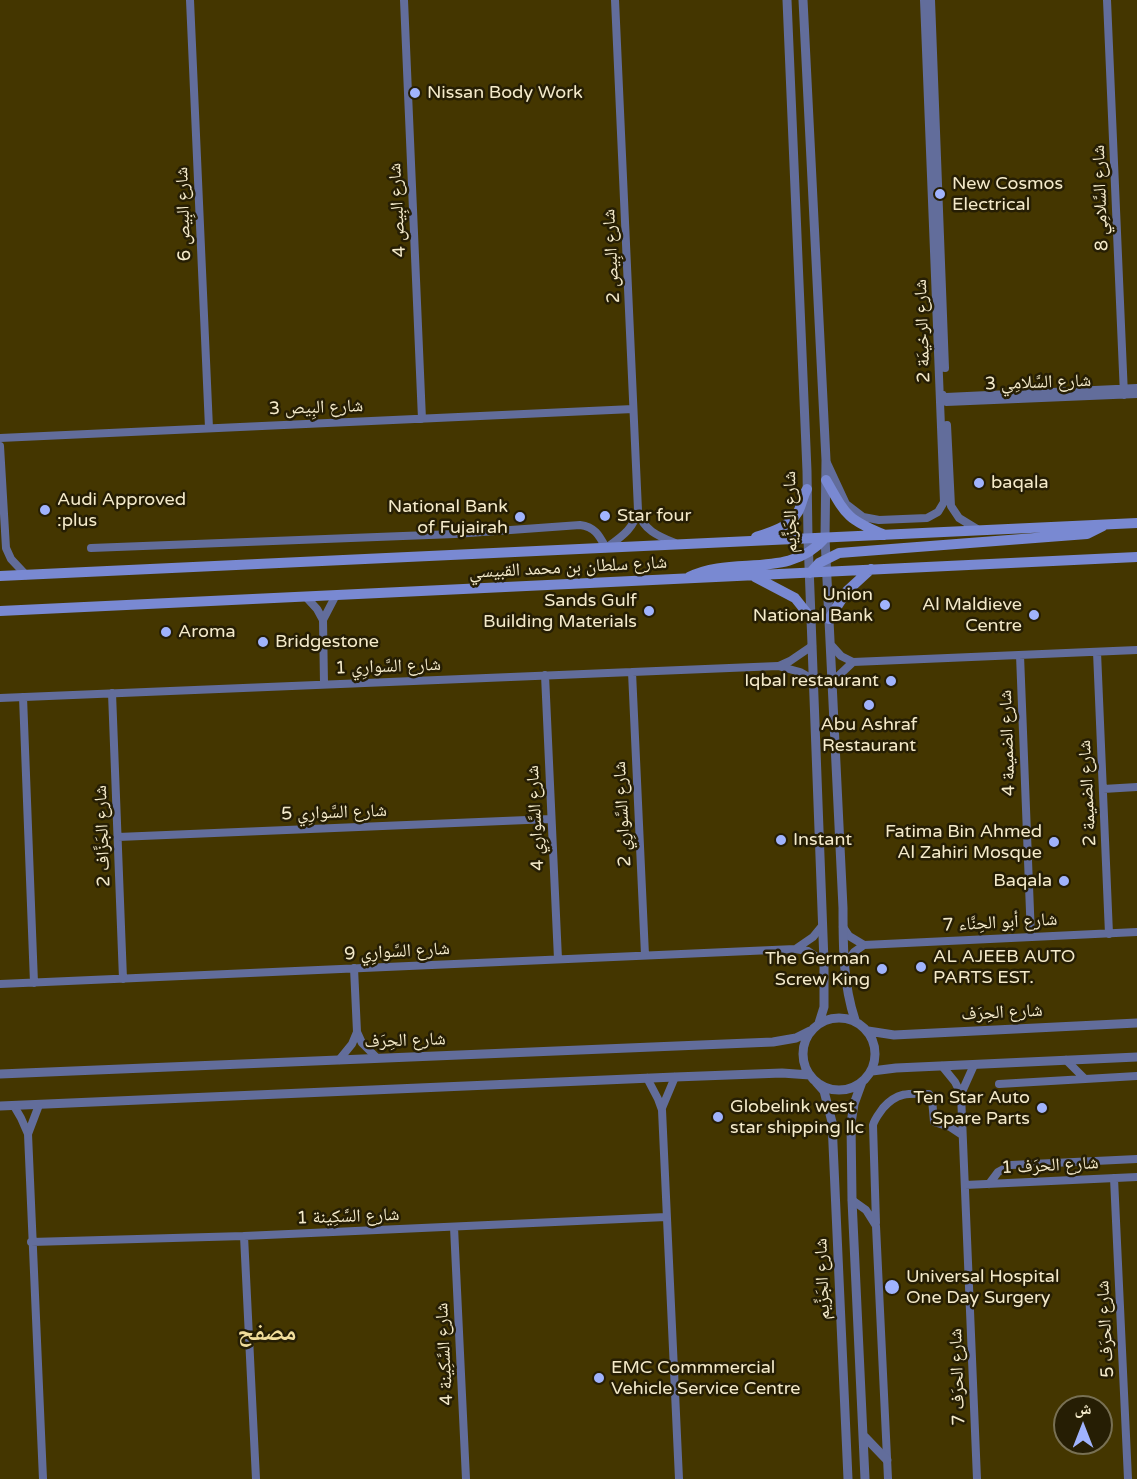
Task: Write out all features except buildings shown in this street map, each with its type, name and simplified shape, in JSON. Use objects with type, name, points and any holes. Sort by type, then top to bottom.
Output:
[{"type":"main road","points":[[826,480],[847,515],[888,536]]},
{"type":"main road","points":[[743,542],[774,531],[791,520],[799,509],[807,489]]},
{"type":"main road","name":"شارع سلطان بن محمد القبيسي","points":[[0,576],[1137,523]]},
{"type":"main road","points":[[810,573],[826,558],[839,554],[1087,534],[1104,524]]},
{"type":"main road","points":[[685,579],[703,570],[783,563],[808,553],[825,538]]},
{"type":"main road","name":"شارع سلطان بن محمد القبيسي","points":[[0,611],[1137,557]]},
{"type":"main road","points":[[829,619],[847,591],[871,569]]},
{"type":"main road","points":[[752,576],[772,584],[795,598],[811,618]]},
{"type":"street","name":"شارع البِيص 6","points":[[190,0],[209,428]]},
{"type":"street","name":"شارع البِيص 4","points":[[404,0],[422,419]]},
{"type":"street","name":"شارع البِيص 2","points":[[615,0],[638,510]]},
{"type":"street","name":"شارع الجَزِّيم","points":[[787,0],[824,962],[824,1007],[819,1023]]},
{"type":"street","name":"شارع الجَزِّيم","points":[[804,0],[826,460],[825,538],[832,646],[844,967],[845,986],[855,1020]]},
{"type":"street","name":"شارع الرخيمَة 2","points":[[924,0],[939,347],[942,351],[951,506],[959,518],[978,530]]},
{"type":"street","name":"شارع الرخيمَة 2","points":[[826,460],[843,499],[858,515],[868,519],[931,517],[940,509],[945,498],[931,0]]},
{"type":"street","name":"شارع السَّلامِي 8","points":[[1107,0],[1124,392]]},
{"type":"street","name":"شارع السَّلامِي 3","points":[[1124,392],[1137,388]]},
{"type":"street","name":"شارع السَّلامِي 3","points":[[944,400],[1124,392],[1137,394]]},
{"type":"street","name":"شارع البِيص 3","points":[[0,438],[633,409]]},
{"type":"street","points":[[0,446],[5,544],[11,559],[26,575]]},
{"type":"street","points":[[638,510],[642,522],[651,531],[679,545]]},
{"type":"street","points":[[91,548],[444,534],[580,525],[589,526],[597,532],[606,548],[631,528],[638,510]]},
{"type":"street","points":[[0,557],[5,544]]},
{"type":"street","points":[[323,620],[336,596]]},
{"type":"street","points":[[306,597],[323,620],[324,684]]},
{"type":"street","name":"شارع السَّوارِي 1","points":[[778,666],[812,646]]},
{"type":"street","points":[[832,646],[841,656],[853,662],[1137,650]]},
{"type":"street","name":"شارع الضميمة 2","points":[[1097,652],[1109,934]]},
{"type":"street","name":"شارع الضميمة 4","points":[[1020,655],[1031,937]]},
{"type":"street","points":[[833,681],[853,662]]},
{"type":"street","name":"شارع السَّوارِي 1","points":[[0,698],[778,666],[800,672],[814,680]]},
{"type":"street","name":"شارع السَّوارِي 2","points":[[632,672],[645,955]]},
{"type":"street","name":"شارع السَّوارِي 4","points":[[545,675],[558,959]]},
{"type":"street","name":"شارع الجَزَّاف 2","points":[[112,693],[123,979]]},
{"type":"street","points":[[23,697],[34,983]]},
{"type":"street","points":[[1103,789],[1137,787]]},
{"type":"street","name":"شارع السَّوارِي 5","points":[[118,837],[551,819]]},
{"type":"street","points":[[795,949],[813,937],[822,926]]},
{"type":"street","points":[[843,927],[849,936],[864,945],[850,956],[844,967]]},
{"type":"street","name":"شارع أبو الحِنَّاء 7","points":[[864,945],[1137,932]]},
{"type":"street","name":"شارع السَّوارِي 9","points":[[0,984],[795,949],[808,951],[824,962]]},
{"type":"street","points":[[354,968],[357,1032],[362,1043],[377,1058]]},
{"type":"street","points":[[0,1106],[782,1073],[813,1079],[830,1089],[839,1090],[862,1082],[872,1071],[876,1050],[868,1031],[855,1020],[837,1017],[819,1023],[810,1031],[803,1053],[806,1069],[813,1079]]},
{"type":"street","name":"شارع الحِرَف","points":[[868,1031],[894,1035],[1137,1023]]},
{"type":"street","name":"شارع الحِرَف","points":[[0,1074],[773,1042],[796,1038],[810,1031]]},
{"type":"street","points":[[339,1060],[347,1051],[357,1032]]},
{"type":"street","points":[[872,1071],[1137,1058]]},
{"type":"street","points":[[1066,1060],[1084,1078]]},
{"type":"street","name":"شارع الحرَف 7","points":[[974,1065],[961,1094],[977,1479]]},
{"type":"street","points":[[942,1066],[961,1094]]},
{"type":"street","points":[[999,1084],[1137,1076]]},
{"type":"street","points":[[662,1110],[675,1077]]},
{"type":"street","points":[[646,1078],[662,1110],[680,1479]]},
{"type":"street","name":"شارع الجَزِّيم","points":[[813,1079],[824,1092],[832,1122],[848,1479]]},
{"type":"street","name":"شارع الجَزِّيم","points":[[862,1082],[854,1104],[851,1123],[852,1200],[865,1479]]},
{"type":"street","points":[[888,1479],[873,1125],[875,1119],[893,1098],[901,1095],[929,1094],[932,1099],[934,1122],[950,1127],[962,1135]]},
{"type":"street","points":[[28,1134],[39,1105]]},
{"type":"street","points":[[14,1106],[28,1134],[43,1479]]},
{"type":"street","points":[[989,1184],[998,1172],[1011,1166],[1137,1159]]},
{"type":"street","name":"شارع الحرَف 1","points":[[965,1185],[1137,1177]]},
{"type":"street","name":"شارع الحرَف 5","points":[[1114,1178],[1128,1479]]},
{"type":"street","points":[[852,1200],[870,1215],[876,1226]]},
{"type":"street","points":[[861,1206],[876,1204]]},
{"type":"street","name":"شارع السَّكِينة 1","points":[[32,1242],[244,1236],[666,1217]]},
{"type":"street","name":"شارع السَّكِينة 4","points":[[454,1227],[466,1479]]},
{"type":"street","points":[[244,1236],[256,1479]]},
{"type":"street","points":[[863,1435],[887,1460]]},
{"type":"place","name":"Nissan Body Work","points":[[415,93]]},
{"type":"place","name":"New Cosmos Electrical","points":[[940,194]]},
{"type":"place","name":"baqala","points":[[979,483]]},
{"type":"place","name":"Audi Approved :plus","points":[[45,510]]},
{"type":"place","name":"Star four","points":[[605,516]]},
{"type":"place","name":"National Bank of Fujairah","points":[[520,517]]},
{"type":"place","name":"Union National Bank","points":[[885,605]]},
{"type":"place","name":"Sands Gulf Building Materials","points":[[649,611]]},
{"type":"place","name":"Al Maldieve Centre","points":[[1034,615]]},
{"type":"place","name":"Aroma","points":[[166,632]]},
{"type":"place","name":"Bridgestone","points":[[263,642]]},
{"type":"place","name":"Iqbal restaurant","points":[[891,681]]},
{"type":"place","name":"Abu Ashraf Restaurant","points":[[869,705]]},
{"type":"place","name":"Instant","points":[[781,840]]},
{"type":"place","name":"Fatima Bin Ahmed Al Zahiri Mosque","points":[[1054,842]]},
{"type":"place","name":"Baqala","points":[[1064,881]]},
{"type":"place","name":"AL AJEEB AUTO PARTS EST.","points":[[921,967]]},
{"type":"place","name":"The German Screw King","points":[[882,969]]},
{"type":"place","name":"Ten Star Auto Spare Parts","points":[[1042,1108]]},
{"type":"place","name":"Globelink west star shipping llc","points":[[718,1117]]},
{"type":"place","name":"Universal Hospital One Day Surgery","points":[[892,1287]]},
{"type":"place","name":"EMC Commmercial Vehicle Service Centre","points":[[599,1378]]},
{"type":"district","name":"مصفح","points":[[267,1334]]}]
